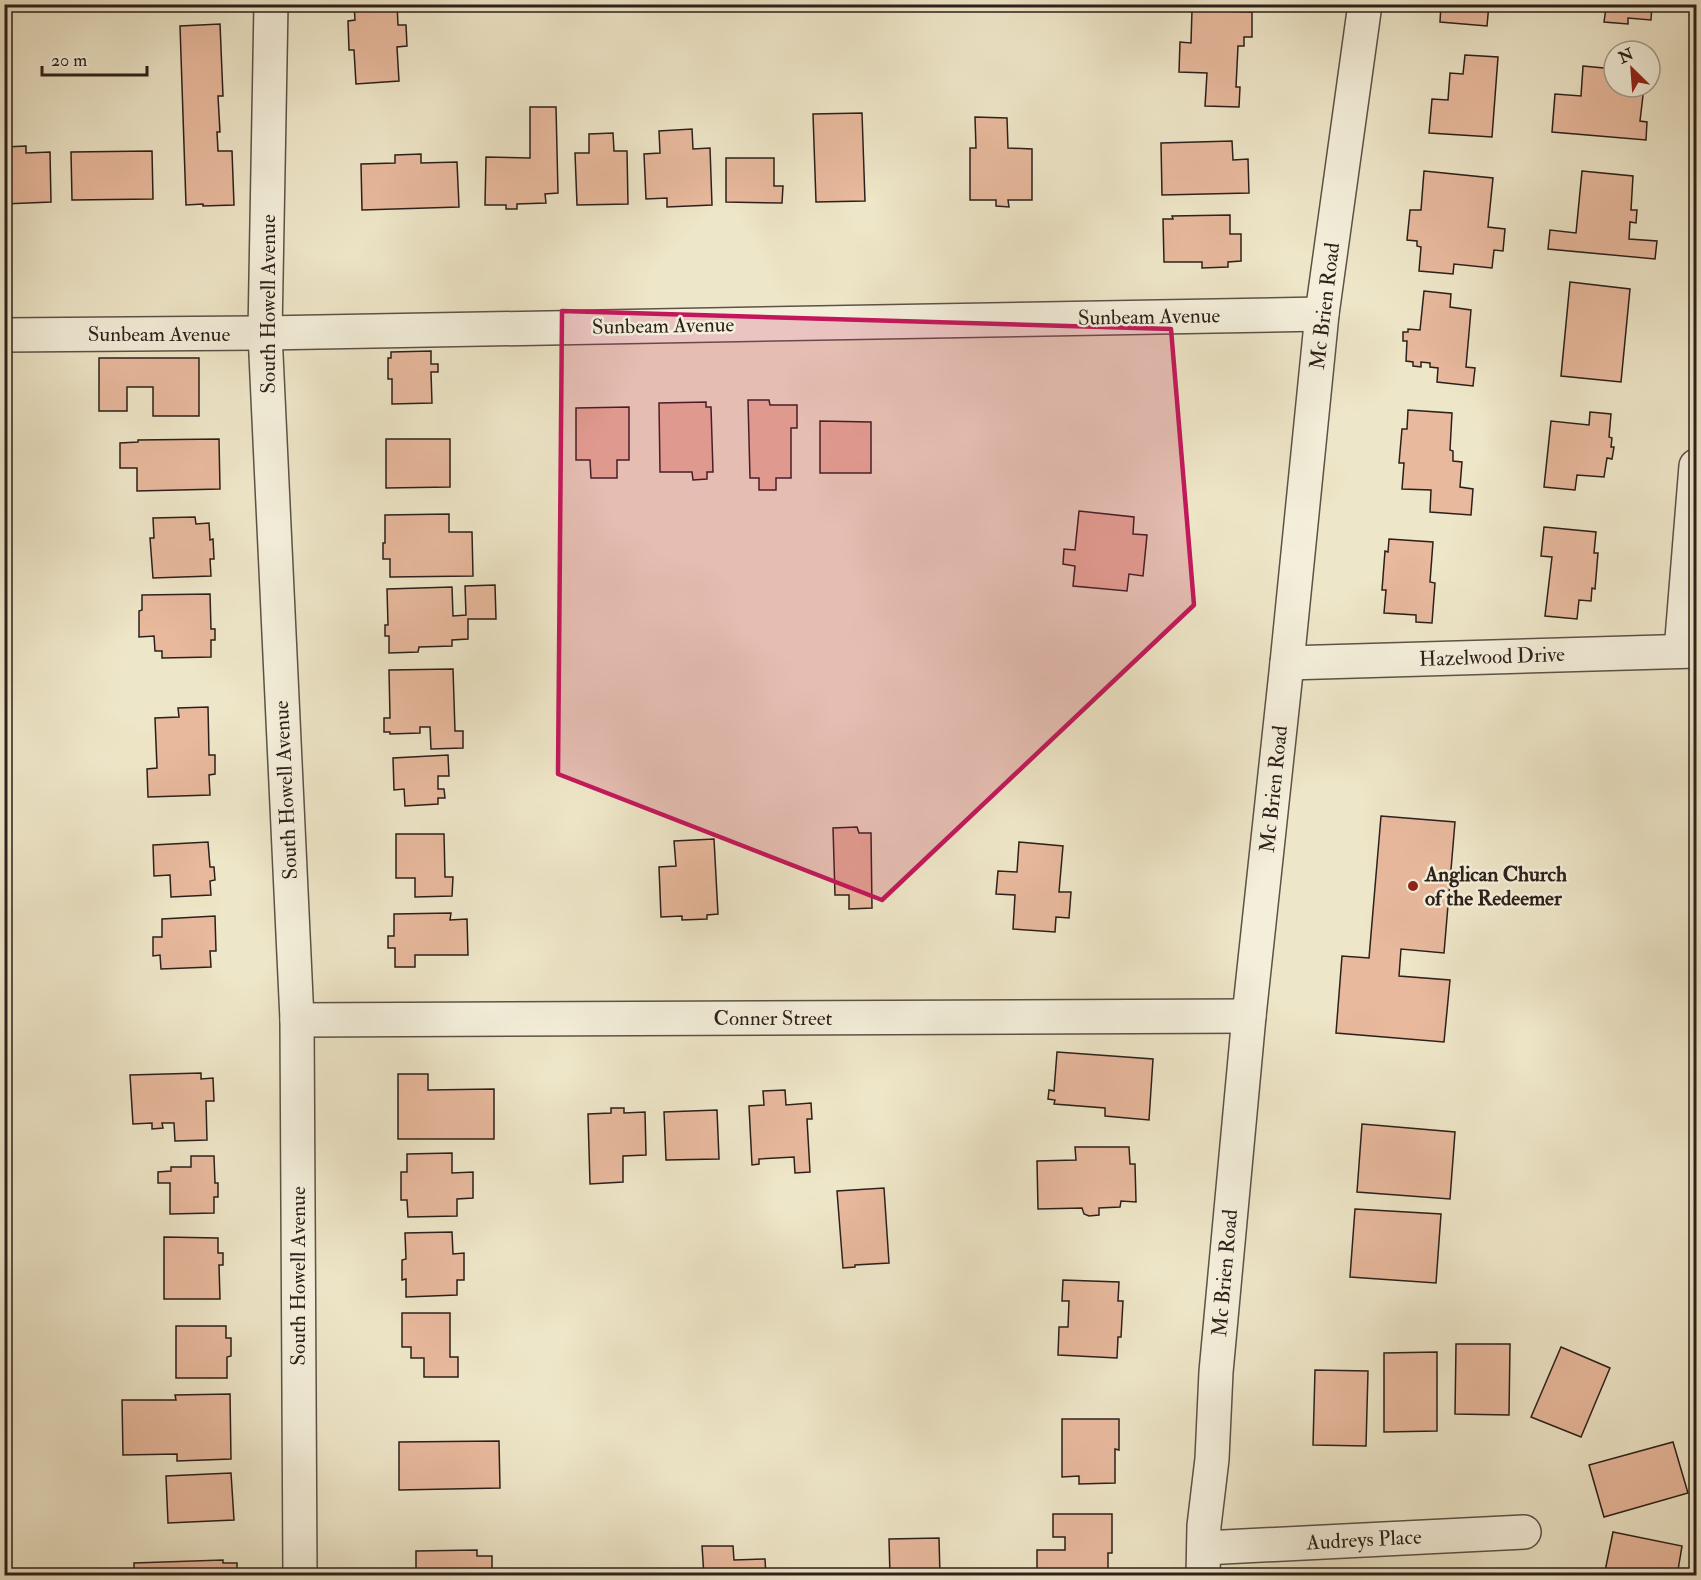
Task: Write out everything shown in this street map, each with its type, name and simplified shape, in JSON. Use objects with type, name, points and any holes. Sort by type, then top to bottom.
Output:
[{"type":"street","name":"South Howell Avenue","points":[[271,4],[265,333],[297,1020],[300,1575]]},
{"type":"street","name":"Mc Brien Road","points":[[1203,1562],[1204,1526],[1212,1459],[1216,1372],[1249,1016],[1322,314],[1365,4]]},
{"type":"street","name":"Sunbeam Avenue","points":[[4,335],[265,333],[1322,314]]},
{"type":"street","points":[[1689,651],[1696,466]]},
{"type":"street","name":"Hazelwood Drive","points":[[1287,663],[1689,651]]},
{"type":"street","name":"Conner Street","points":[[297,1020],[1249,1016]]},
{"type":"street","name":"Audreys Place","points":[[1203,1562],[1524,1532]]},
{"type":"highlighted area","points":[[562,311],[1171,329],[1194,605],[882,900],[558,774]]},
{"type":"building","points":[[354,4],[397,4],[398,25],[406,25],[407,46],[397,47],[399,81],[356,84],[354,50],[349,50],[348,21],[355,20]]},
{"type":"building","points":[[1441,4],[1489,4],[1487,26],[1440,22]]},
{"type":"building","points":[[1597,4],[1652,4],[1651,20],[1628,18],[1628,24],[1604,22],[1606,8],[1597,7]]},
{"type":"building","points":[[1192,10],[1252,12],[1252,37],[1244,37],[1244,46],[1238,46],[1236,87],[1240,87],[1239,107],[1205,106],[1207,73],[1179,72],[1180,42],[1191,43]]},
{"type":"building","points":[[220,24],[223,96],[218,96],[220,132],[217,132],[218,151],[232,151],[234,205],[186,205],[180,26]]},
{"type":"building","points":[[1465,55],[1498,57],[1492,137],[1429,133],[1432,99],[1448,100],[1450,73],[1463,74]]},
{"type":"building","points":[[1583,66],[1602,68],[1602,99],[1643,99],[1640,121],[1647,122],[1646,140],[1552,132],[1555,94],[1581,96]]},
{"type":"building","points":[[530,107],[556,107],[558,193],[545,194],[546,203],[517,204],[517,209],[506,209],[506,205],[485,205],[486,157],[530,158]]},
{"type":"building","points":[[862,113],[865,201],[816,202],[813,114]]},
{"type":"building","points":[[975,117],[1007,118],[1008,148],[1032,149],[1032,200],[1008,200],[1009,207],[996,206],[996,200],[970,200],[970,148],[976,148]]},
{"type":"building","points":[[692,129],[693,149],[710,148],[712,205],[667,207],[667,198],[646,199],[644,154],[660,153],[659,131]]},
{"type":"building","points":[[613,133],[614,151],[627,151],[628,204],[577,205],[575,153],[589,153],[589,134]]},
{"type":"building","points":[[1232,141],[1233,160],[1248,159],[1249,193],[1162,195],[1161,143]]},
{"type":"building","points":[[26,146],[26,153],[50,152],[51,202],[4,204],[4,147]]},
{"type":"building","points":[[152,151],[153,199],[72,200],[71,152]]},
{"type":"building","points":[[421,154],[421,163],[457,162],[459,207],[362,210],[361,164],[395,163],[395,155]]},
{"type":"building","points":[[726,158],[774,158],[774,186],[783,186],[782,203],[726,202]]},
{"type":"building","points":[[1424,171],[1493,178],[1488,227],[1505,229],[1503,251],[1494,250],[1492,268],[1454,264],[1453,274],[1419,271],[1421,247],[1417,246],[1417,241],[1407,240],[1410,210],[1421,210]]},
{"type":"building","points":[[1582,171],[1633,176],[1631,210],[1637,210],[1636,223],[1630,222],[1629,239],[1657,241],[1655,259],[1548,249],[1550,230],[1576,233]]},
{"type":"building","points":[[1230,215],[1230,234],[1241,234],[1241,261],[1228,262],[1228,267],[1202,268],[1202,262],[1164,262],[1163,219],[1173,219],[1172,216]]},
{"type":"building","points":[[1570,282],[1630,289],[1621,382],[1561,376]]},
{"type":"building","points":[[1424,291],[1451,294],[1450,307],[1471,310],[1466,367],[1475,368],[1473,386],[1437,382],[1438,368],[1430,367],[1430,363],[1421,362],[1421,367],[1413,366],[1413,362],[1406,361],[1407,341],[1403,341],[1403,332],[1408,332],[1408,329],[1420,330]]},
{"type":"building","points":[[431,351],[431,364],[438,364],[438,372],[431,372],[432,403],[392,404],[392,379],[388,379],[388,358],[391,358],[391,352]]},
{"type":"building","points":[[99,358],[199,358],[199,416],[153,416],[153,387],[127,387],[127,411],[99,411]]},
{"type":"building","points":[[748,400],[769,400],[770,405],[797,405],[797,428],[791,428],[791,478],[776,478],[776,490],[759,490],[759,478],[750,478]]},
{"type":"building","points":[[706,402],[706,407],[711,407],[713,472],[707,472],[707,479],[693,480],[692,472],[660,472],[659,403]]},
{"type":"building","points":[[629,407],[629,460],[617,460],[617,478],[591,478],[590,460],[576,460],[576,408]]},
{"type":"building","points":[[1408,410],[1452,413],[1450,450],[1453,451],[1453,461],[1462,462],[1460,487],[1473,489],[1471,515],[1430,512],[1431,490],[1402,489],[1404,463],[1399,463],[1402,429],[1407,429]]},
{"type":"building","points":[[1590,412],[1611,414],[1609,437],[1612,438],[1611,447],[1614,447],[1612,459],[1607,458],[1604,477],[1577,475],[1575,490],[1544,487],[1551,421],[1589,425]]},
{"type":"building","points":[[820,421],[871,422],[871,473],[820,473]]},
{"type":"building","points":[[219,439],[220,489],[137,491],[137,468],[120,468],[120,443],[138,442],[138,440]]},
{"type":"building","points":[[386,439],[450,439],[450,487],[386,488]]},
{"type":"building","points":[[1079,511],[1134,517],[1133,534],[1147,535],[1143,576],[1129,574],[1127,591],[1073,586],[1075,566],[1063,564],[1064,549],[1075,550]]},
{"type":"building","points":[[449,514],[449,532],[472,532],[473,576],[390,577],[390,559],[383,559],[385,515]]},
{"type":"building","points":[[195,517],[196,524],[209,523],[214,559],[210,559],[211,576],[153,578],[150,538],[154,538],[153,518]]},
{"type":"building","points":[[1544,527],[1596,532],[1594,553],[1598,553],[1595,589],[1592,588],[1591,601],[1579,600],[1577,619],[1545,616],[1552,557],[1541,556]]},
{"type":"building","points":[[1389,539],[1433,542],[1430,582],[1435,583],[1432,623],[1416,622],[1416,615],[1384,613],[1386,590],[1382,590],[1385,551],[1388,552]]},
{"type":"building","points":[[495,585],[496,619],[468,619],[468,639],[452,640],[452,646],[419,647],[418,652],[389,653],[389,636],[385,636],[385,625],[388,625],[387,589],[452,587],[453,616],[466,615],[465,586]]},
{"type":"building","points":[[210,594],[211,629],[215,629],[215,640],[211,640],[211,657],[162,658],[162,651],[155,651],[154,636],[139,637],[139,611],[142,610],[142,595]]},
{"type":"building","points":[[453,669],[455,731],[463,731],[463,748],[431,749],[430,727],[420,727],[420,733],[390,734],[390,732],[384,732],[384,718],[390,718],[389,670]]},
{"type":"building","points":[[208,707],[209,755],[215,755],[215,774],[209,775],[210,795],[148,797],[147,769],[157,768],[155,718],[179,717],[178,708]]},
{"type":"building","points":[[448,755],[449,776],[438,776],[438,789],[444,789],[445,798],[438,798],[438,804],[405,806],[404,789],[394,790],[393,758]]},
{"type":"building","name":"Anglican Church of the Redeemer","points":[[1381,816],[1455,822],[1444,953],[1401,949],[1399,976],[1450,980],[1444,1042],[1336,1033],[1342,956],[1369,958]]},
{"type":"building","points":[[857,827],[859,833],[871,833],[872,908],[849,909],[849,895],[835,895],[833,828]]},
{"type":"building","points":[[396,834],[444,834],[445,877],[453,877],[452,896],[415,897],[415,878],[396,878]]},
{"type":"building","points":[[714,839],[718,914],[707,915],[707,919],[682,920],[682,916],[661,917],[659,867],[676,866],[674,841]]},
{"type":"building","points":[[208,842],[210,867],[214,867],[215,880],[210,881],[211,895],[171,897],[170,875],[154,876],[153,845]]},
{"type":"building","points":[[1019,842],[1063,846],[1059,892],[1071,892],[1069,918],[1056,917],[1055,932],[1013,929],[1015,895],[996,894],[998,871],[1017,872]]},
{"type":"building","points":[[451,913],[450,920],[467,919],[468,955],[415,955],[415,967],[395,967],[395,948],[388,948],[388,936],[394,936],[394,914]]},
{"type":"building","points":[[215,916],[216,951],[210,951],[211,967],[161,969],[160,955],[153,956],[153,937],[162,937],[162,919]]},
{"type":"building","points":[[1057,1052],[1153,1059],[1149,1120],[1105,1116],[1105,1108],[1054,1104],[1055,1100],[1048,1099],[1049,1090],[1054,1091]]},
{"type":"building","points":[[201,1073],[201,1079],[213,1078],[214,1101],[206,1101],[207,1140],[175,1141],[174,1123],[162,1123],[163,1128],[152,1129],[152,1123],[133,1124],[130,1075]]},
{"type":"building","points":[[398,1074],[428,1074],[428,1090],[494,1089],[494,1139],[398,1139]]},
{"type":"building","points":[[785,1090],[786,1105],[811,1103],[812,1119],[807,1119],[810,1172],[795,1173],[794,1157],[759,1159],[759,1164],[752,1165],[749,1106],[764,1105],[763,1091]]},
{"type":"building","points":[[611,1108],[624,1108],[624,1113],[645,1112],[646,1155],[623,1156],[623,1182],[590,1184],[588,1114],[611,1113]]},
{"type":"building","points":[[717,1110],[719,1159],[666,1160],[664,1112]]},
{"type":"building","points":[[1362,1124],[1455,1132],[1450,1199],[1357,1192]]},
{"type":"building","points":[[1075,1147],[1129,1147],[1130,1164],[1135,1164],[1136,1202],[1121,1201],[1120,1207],[1099,1208],[1099,1215],[1089,1216],[1084,1214],[1082,1208],[1038,1209],[1037,1161],[1076,1160]]},
{"type":"building","points":[[452,1153],[452,1173],[473,1172],[473,1198],[457,1199],[457,1216],[408,1217],[407,1200],[401,1200],[401,1172],[407,1172],[407,1154]]},
{"type":"building","points":[[191,1156],[214,1156],[218,1197],[214,1197],[214,1213],[170,1214],[170,1183],[158,1183],[158,1172],[171,1171],[171,1167],[191,1167]]},
{"type":"building","points":[[884,1188],[889,1263],[843,1268],[837,1191]]},
{"type":"building","points":[[1355,1209],[1441,1214],[1436,1283],[1350,1277]]},
{"type":"building","points":[[452,1232],[453,1254],[464,1253],[464,1280],[457,1280],[457,1295],[406,1297],[406,1279],[402,1280],[402,1260],[406,1259],[405,1233]]},
{"type":"building","points":[[164,1237],[218,1238],[218,1253],[223,1253],[223,1265],[219,1265],[220,1299],[164,1299]]},
{"type":"building","points":[[1063,1280],[1119,1282],[1118,1301],[1123,1301],[1117,1358],[1058,1355],[1059,1327],[1068,1327],[1069,1301],[1062,1301]]},
{"type":"building","points":[[402,1313],[450,1313],[450,1357],[458,1357],[458,1377],[424,1377],[424,1358],[411,1358],[411,1347],[402,1347]]},
{"type":"building","points":[[176,1326],[226,1326],[226,1338],[231,1338],[231,1356],[227,1357],[227,1378],[176,1378]]},
{"type":"building","points":[[1456,1344],[1510,1344],[1509,1415],[1455,1414]]},
{"type":"building","points":[[1561,1347],[1610,1368],[1581,1437],[1531,1417]]},
{"type":"building","points":[[1437,1352],[1437,1431],[1384,1432],[1384,1353]]},
{"type":"building","points":[[1315,1370],[1368,1371],[1366,1446],[1313,1445]]},
{"type":"building","points":[[230,1394],[231,1459],[177,1461],[177,1454],[123,1455],[122,1400],[176,1400],[175,1395]]},
{"type":"building","points":[[1062,1419],[1119,1419],[1119,1450],[1115,1449],[1115,1483],[1079,1484],[1079,1476],[1062,1477]]},
{"type":"building","points":[[499,1441],[500,1488],[399,1490],[399,1442]]},
{"type":"building","points":[[1673,1442],[1688,1493],[1604,1517],[1589,1465]]},
{"type":"building","points":[[231,1473],[234,1520],[168,1523],[166,1476]]},
{"type":"building","points":[[1053,1514],[1112,1514],[1112,1553],[1108,1553],[1108,1576],[1037,1576],[1037,1550],[1065,1550],[1065,1537],[1053,1537]]},
{"type":"building","points":[[1613,1532],[1682,1546],[1677,1576],[1604,1576]]},
{"type":"building","points":[[939,1538],[940,1576],[890,1576],[889,1539]]},
{"type":"building","points":[[702,1546],[733,1546],[734,1560],[765,1559],[766,1576],[704,1576]]},
{"type":"building","points":[[477,1550],[477,1556],[492,1556],[492,1576],[403,1576],[403,1573],[416,1572],[416,1551]]},
{"type":"building","points":[[223,1560],[223,1563],[237,1563],[237,1576],[134,1576],[134,1563]]},
{"type":"place","name":"Anglican Church of the Redeemer","points":[[1413,886]]}]
